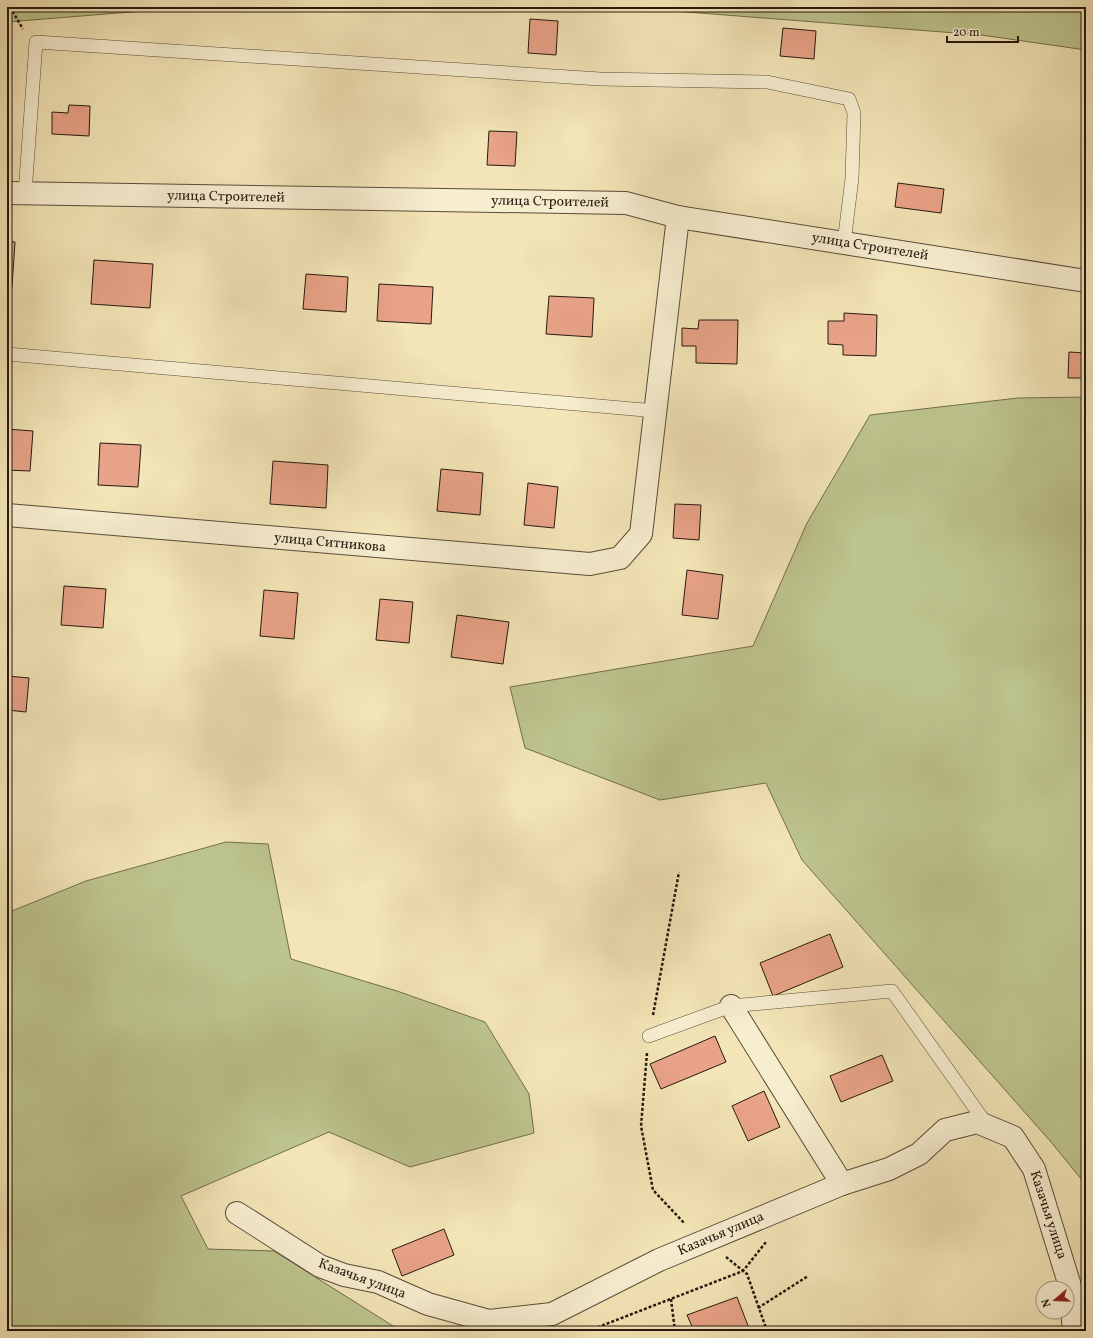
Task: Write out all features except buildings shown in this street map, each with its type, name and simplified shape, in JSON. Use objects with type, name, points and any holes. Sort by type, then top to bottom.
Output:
[{"type":"street","name":"улица Строителей","points":[[16,193],[626,203],[678,216],[1086,281]]},
{"type":"street","points":[[656,410],[678,216]]},
{"type":"street","name":"улица Ситникова","points":[[7,516],[590,564],[620,558],[641,534],[656,410]]},
{"type":"street","points":[[731,1006],[842,1184]]},
{"type":"street","name":"Казачья улица","points":[[236,1213],[320,1266],[344,1274],[378,1282],[428,1304],[488,1321],[552,1314],[659,1260],[842,1184],[889,1169],[919,1154],[945,1130],[977,1122],[1013,1137],[1034,1169],[1070,1286],[1074,1331]]},
{"type":"lane","points":[[16,193],[36,42],[600,79],[767,82],[849,99],[854,113],[852,178],[844,243]]},
{"type":"lane","points":[[7,354],[656,410]]},
{"type":"lane","points":[[649,1036],[731,1006],[892,991],[988,1127]]},
{"type":"path","points":[[679,872],[649,1036],[641,1126],[653,1190],[702,1242]]},
{"type":"path","points":[[588,1331],[743,1271],[772,1235],[764,1216]]},
{"type":"path","points":[[722,1254],[747,1274],[767,1331]]},
{"type":"path","points":[[758,1308],[808,1276]]},
{"type":"path","points":[[671,1299],[675,1331]]},
{"type":"green space","points":[[7,7],[193,7],[7,22]]},
{"type":"green space","points":[[623,7],[1086,7],[1086,50],[981,35]]},
{"type":"green space","points":[[1086,397],[1086,1185],[1051,1142],[802,860],[766,783],[660,800],[525,748],[510,687],[753,646],[807,523],[870,415],[1018,398]]},
{"type":"green space","points":[[226,842],[268,844],[291,959],[397,991],[485,1022],[529,1094],[534,1133],[410,1167],[329,1132],[181,1196],[208,1249],[274,1251],[401,1331],[7,1331],[7,913],[86,881]]}]
